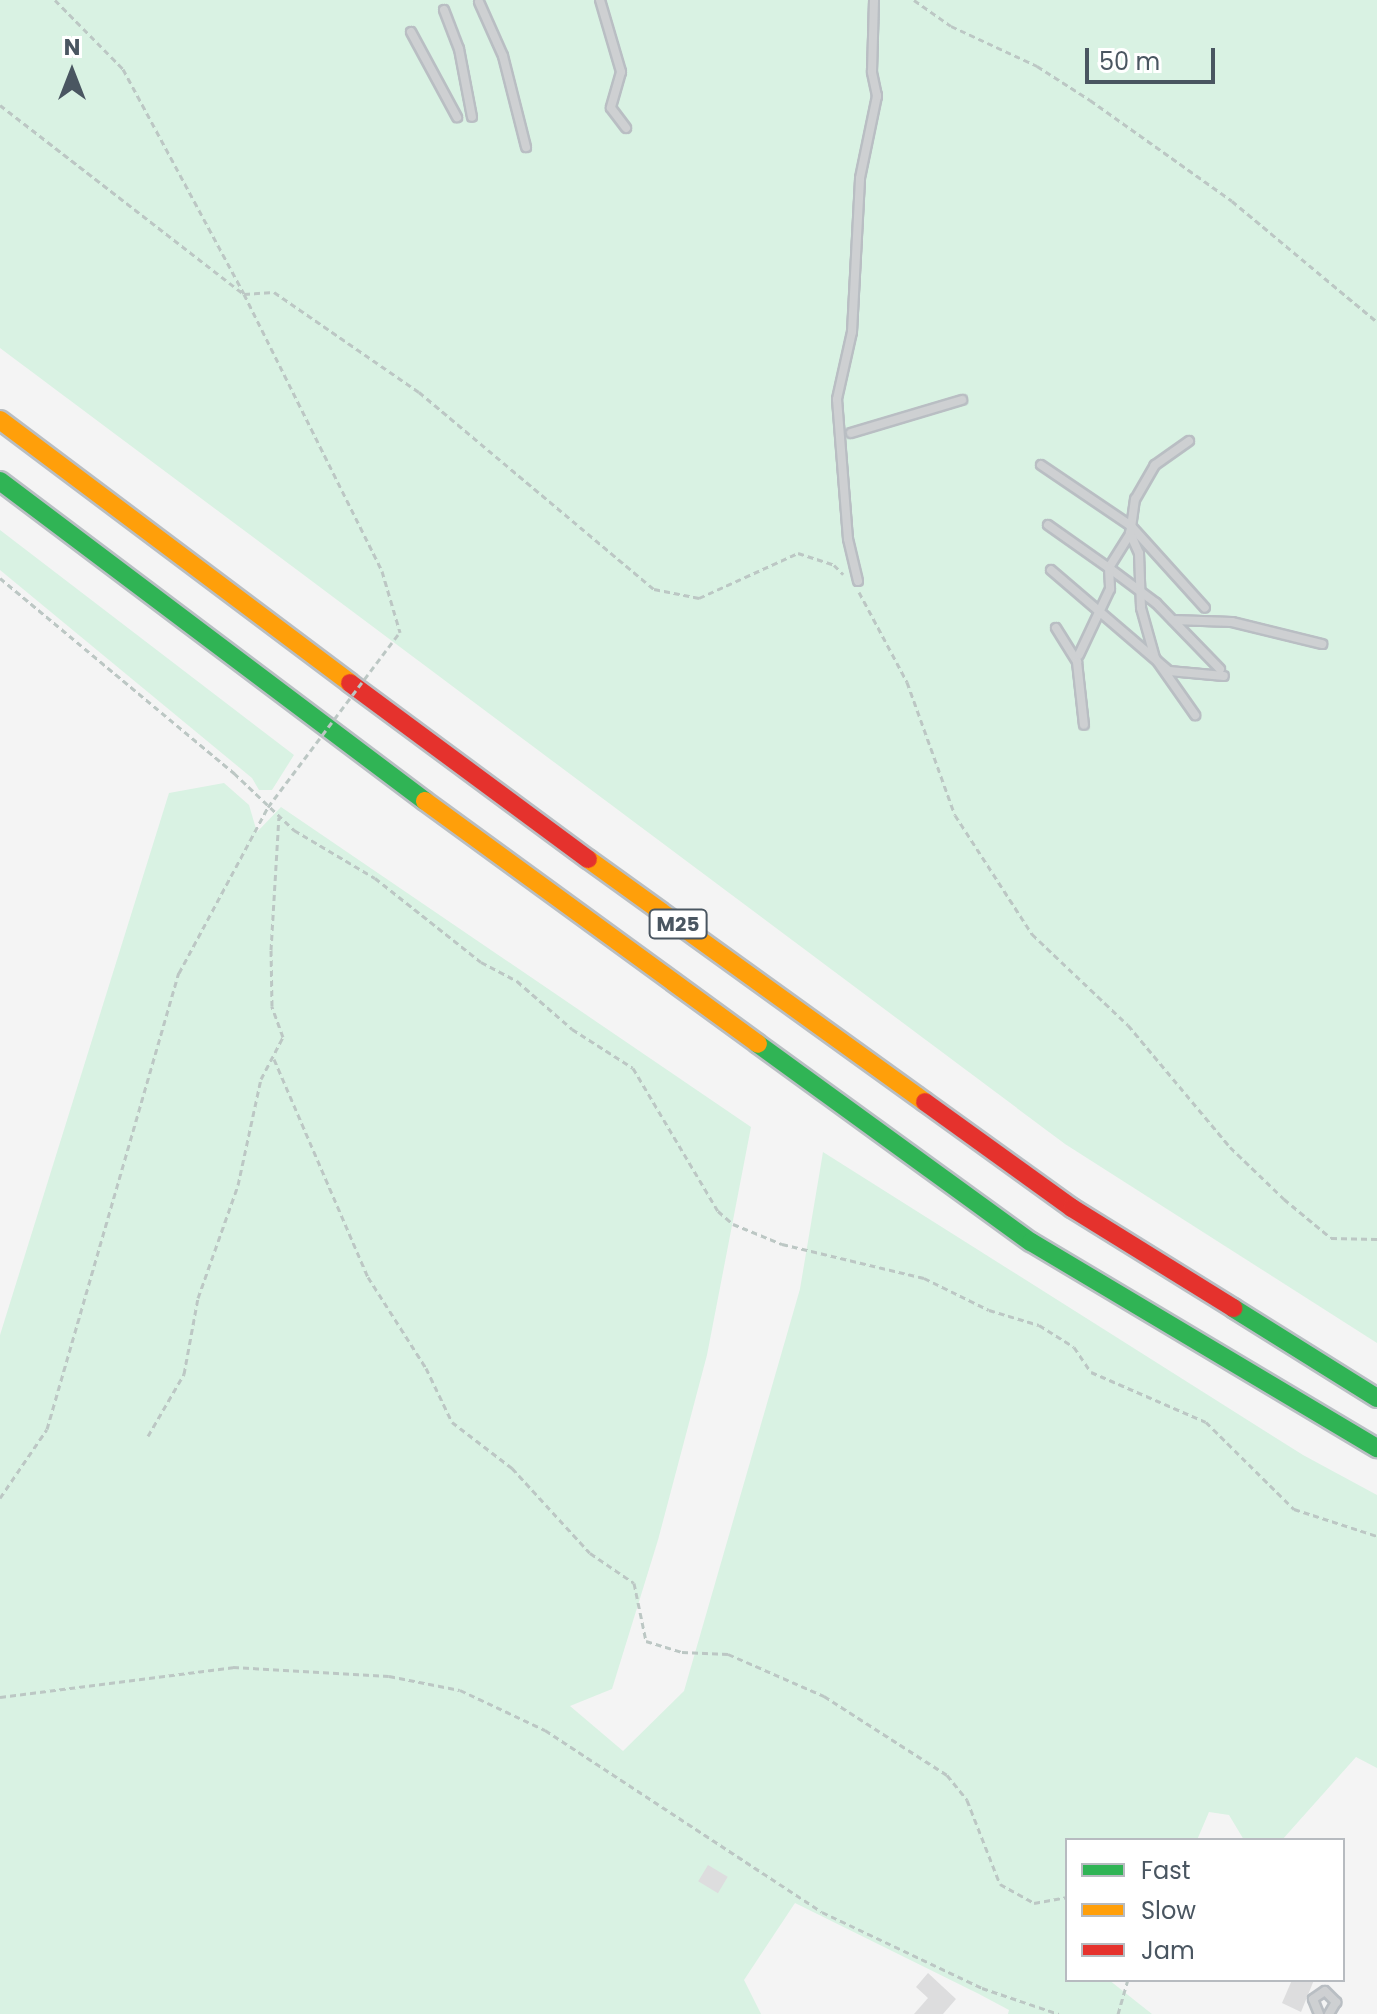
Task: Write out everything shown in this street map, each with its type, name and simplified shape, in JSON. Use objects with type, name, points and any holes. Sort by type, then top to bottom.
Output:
[{"type":"highway","name":"M25","points":[[0,420],[503,798],[1072,1208],[1377,1398]]},
{"type":"highway","name":"M25","points":[[0,481],[466,832],[1031,1242],[1377,1448]]},
{"type":"lane","points":[[600,0],[621,72],[611,108],[626,128]]},
{"type":"lane","points":[[858,581],[848,539],[837,399],[852,332],[860,178],[877,96],[872,72],[874,0]]},
{"type":"lane","points":[[479,2],[503,56],[526,147]]},
{"type":"lane","points":[[444,10],[459,49],[472,117]]},
{"type":"lane","points":[[411,32],[457,117]]},
{"type":"lane","points":[[851,433],[962,400]]},
{"type":"lane","points":[[1079,655],[1110,589],[1109,568],[1129,527],[1135,499],[1155,465],[1189,441]]},
{"type":"lane","points":[[1041,465],[1129,527],[1205,608]]},
{"type":"lane","points":[[1048,525],[1141,592],[1173,620],[1222,673],[1169,671],[1051,570]]},
{"type":"lane","points":[[1129,527],[1139,553],[1141,592],[1155,658],[1195,715]]},
{"type":"lane","points":[[1173,620],[1232,622],[1322,644]]},
{"type":"lane","points":[[1056,628],[1077,662],[1084,725]]},
{"type":"lane","points":[[1319,2014],[1312,2003],[1321,1992],[1335,1998],[1331,2014]]},
{"type":"path","points":[[0,1498],[47,1429],[179,973],[268,807],[400,632],[382,571],[244,294],[123,69],[55,0]]},
{"type":"path","points":[[914,0],[951,26],[1037,66],[1090,100],[1232,201],[1377,322]]},
{"type":"path","points":[[0,105],[244,294],[274,292],[419,392],[654,589],[699,598],[798,553],[834,565],[867,600],[907,682],[955,815],[1032,934],[1128,1025],[1230,1147],[1284,1199],[1331,1238],[1377,1239]]},
{"type":"path","points":[[0,578],[234,773],[279,817],[375,878],[481,962],[517,981],[572,1029],[633,1068],[718,1211],[733,1224],[782,1244],[924,1278],[989,1310],[1039,1325],[1074,1347],[1091,1372],[1206,1422],[1294,1509],[1377,1536]]},
{"type":"path","points":[[148,1436],[184,1374],[198,1298],[238,1185],[261,1079],[283,1037],[272,1006],[271,950],[279,817]]},
{"type":"path","points":[[274,1059],[368,1277],[426,1368],[452,1422],[512,1468],[590,1553],[634,1583],[646,1641],[682,1652],[728,1654],[824,1696],[947,1775],[967,1800],[1000,1884],[1034,1903],[1065,1897]]},
{"type":"path","points":[[0,1697],[233,1667],[389,1676],[460,1690],[558,1738],[822,1912],[982,1988],[1059,2014]]},
{"type":"path","points":[[1118,2014],[1127,1982]]},
{"type":"green space","points":[[0,0],[1377,0],[1377,1343],[1065,1144],[0,348]]},
{"type":"green space","points":[[0,530],[294,755],[272,790],[259,790],[252,778],[0,570]]},
{"type":"green space","points":[[224,783],[249,805],[257,832],[281,807],[751,1127],[707,1355],[658,1540],[612,1689],[570,1706],[623,1751],[684,1691],[800,1289],[823,1152],[1303,1455],[1377,1495],[1377,1768],[1356,1757],[1284,1838],[1243,1838],[1229,1815],[1209,1812],[1198,1838],[1065,1838],[1065,1982],[1112,1982],[1152,2014],[1008,2014],[1009,2010],[979,1994],[795,1903],[744,1980],[761,2014],[0,2014],[0,1335],[169,793]]},
{"type":"building","points":[[708,1865],[728,1877],[718,1893],[698,1881]]},
{"type":"building","points":[[928,1973],[956,1999],[943,2014],[914,2014],[928,1998],[916,1987]]},
{"type":"building","points":[[1291,1982],[1313,1982],[1301,2012],[1282,2003]]},
{"type":"traffic: fast","points":[[0,481],[425,801]]},
{"type":"traffic: fast","points":[[758,1044],[1031,1242],[1377,1448]]},
{"type":"traffic: fast","points":[[1233,1308],[1377,1398]]},
{"type":"traffic: slow","points":[[0,420],[350,683]]},
{"type":"traffic: slow","points":[[425,801],[758,1044]]},
{"type":"traffic: slow","points":[[588,859],[925,1102]]},
{"type":"traffic: jam","points":[[350,683],[588,859]]},
{"type":"traffic: jam","points":[[925,1102],[1072,1208],[1233,1308]]}]
